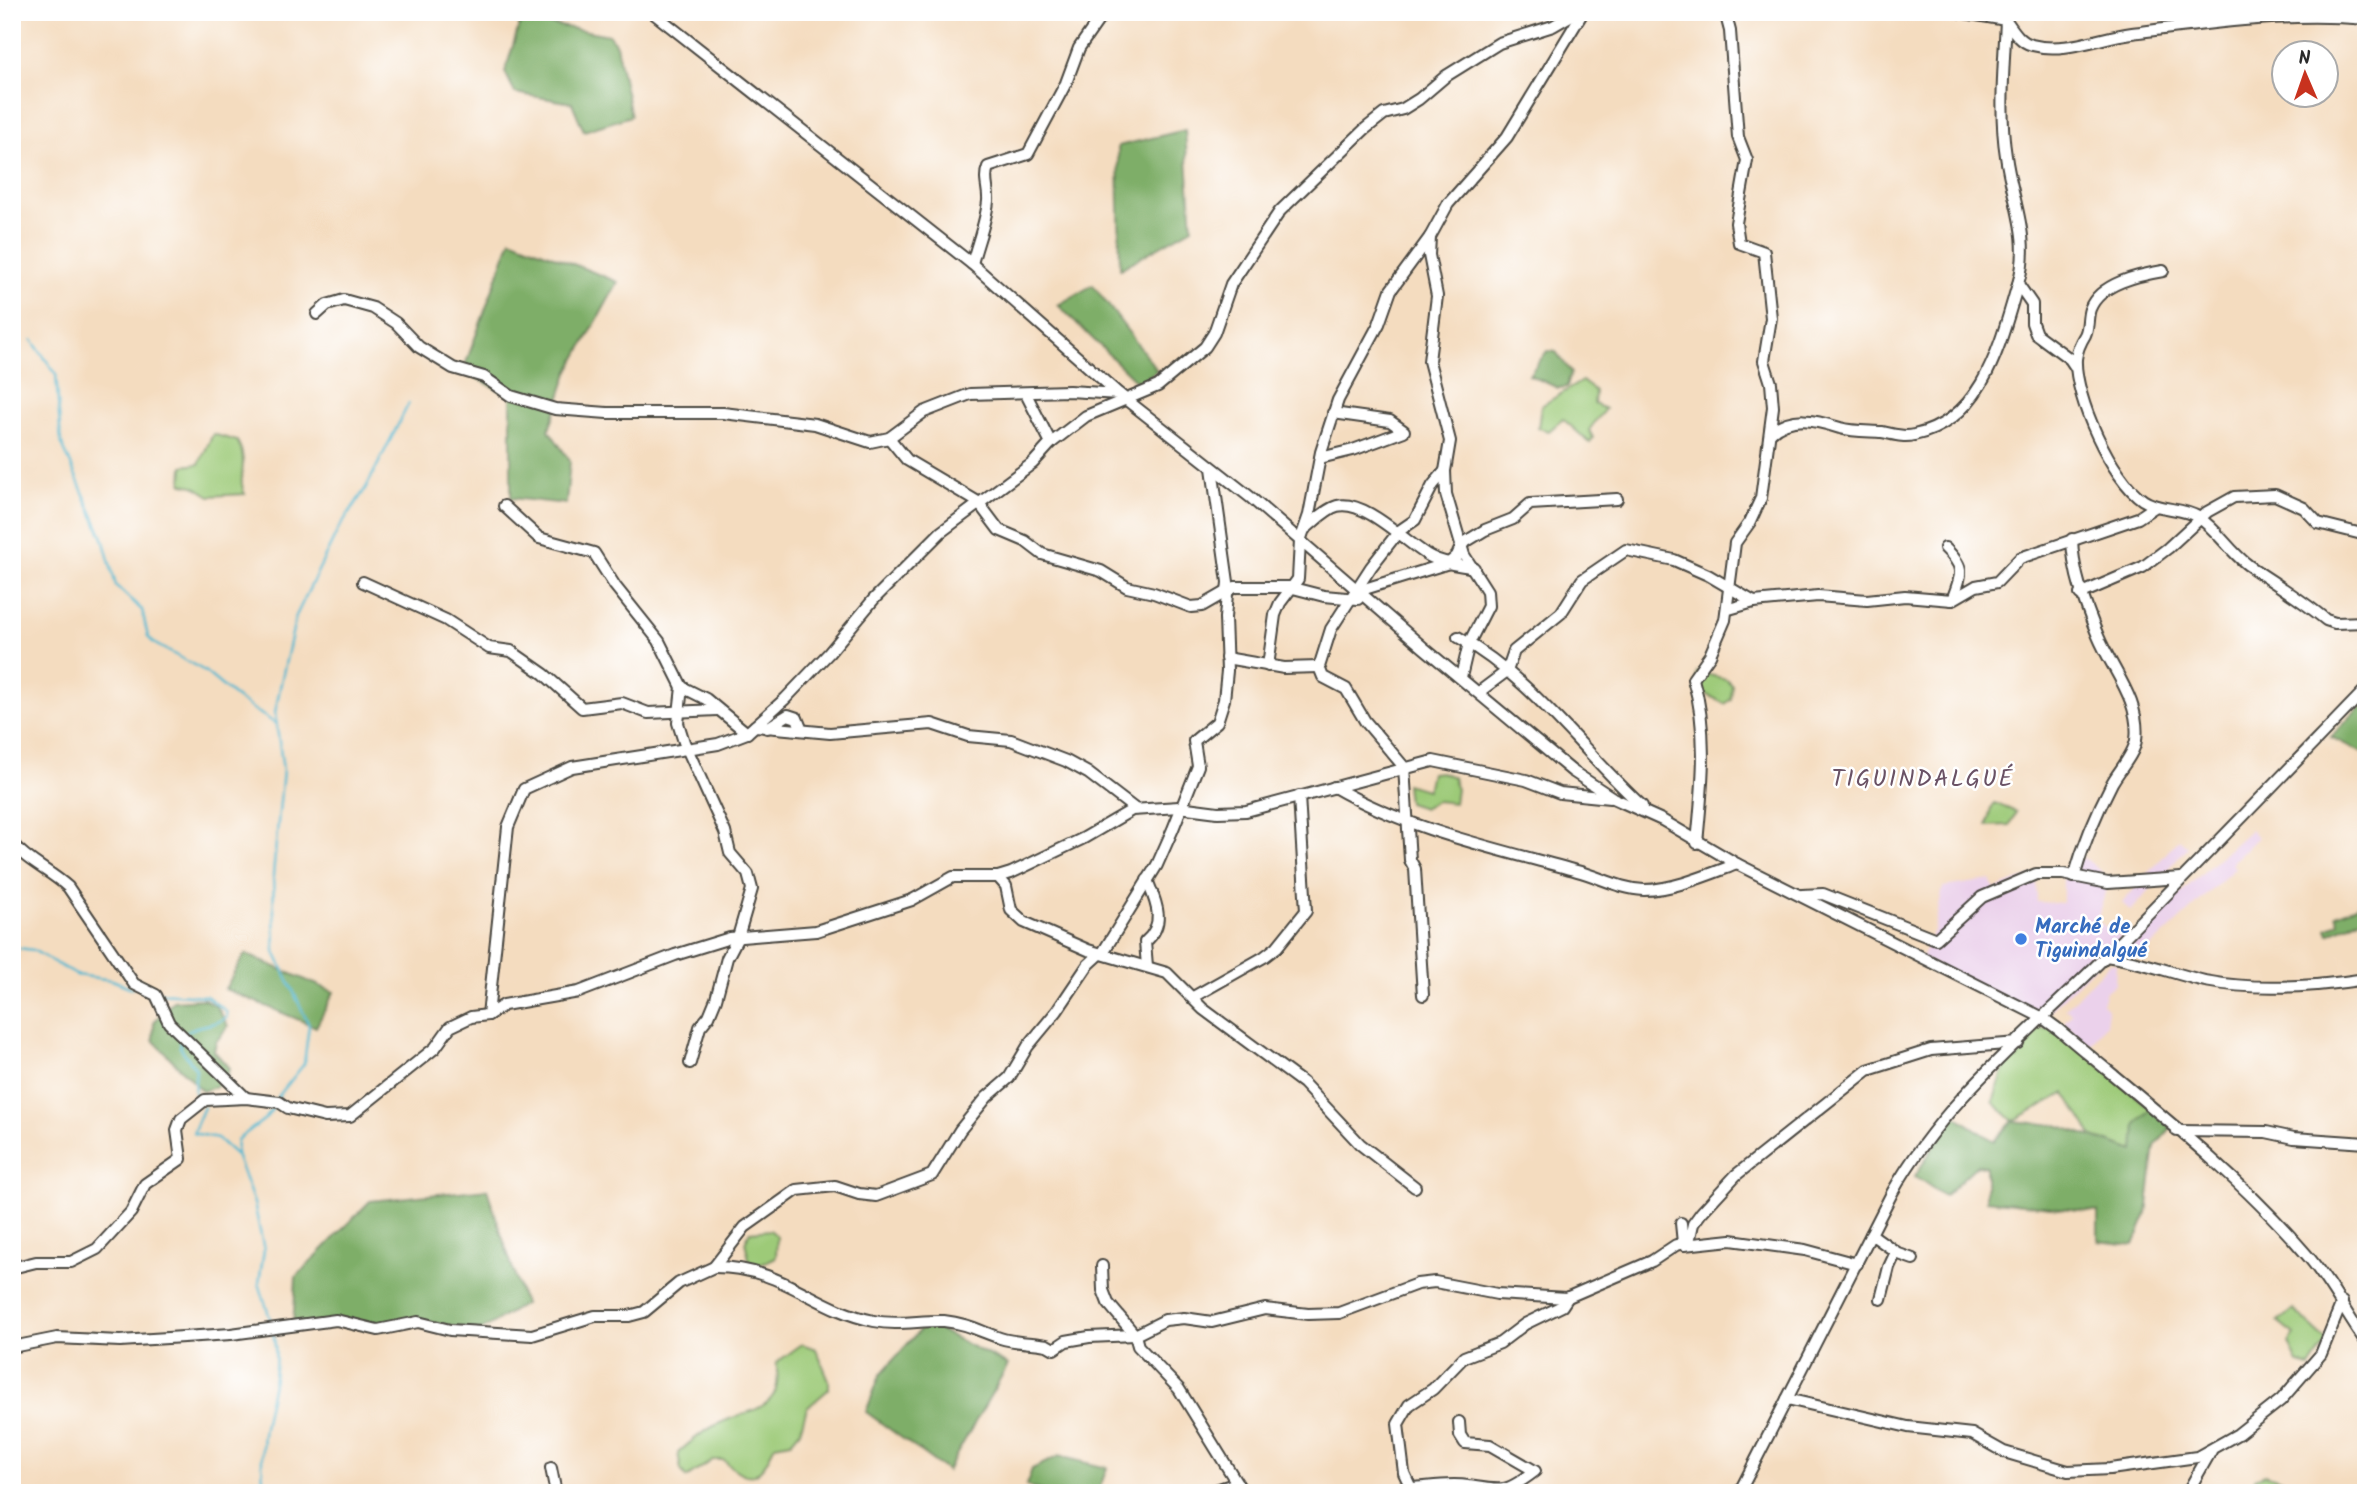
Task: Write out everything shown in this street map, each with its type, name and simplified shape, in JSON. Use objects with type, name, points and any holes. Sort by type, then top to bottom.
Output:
[{"type":"street","points":[[652,12],[972,264],[1123,396],[1300,541],[1355,594],[1369,600],[1572,771],[1613,798],[1652,815],[1737,864],[2043,1018],[2232,1179],[2305,1253],[2342,1301],[2366,1342]]},
{"type":"street","points":[[972,264],[986,213],[988,197],[985,178],[988,167],[1028,154],[1066,83],[1079,47],[1104,12]]},
{"type":"street","points":[[488,1015],[508,827],[524,789],[572,767],[688,749],[734,739],[756,729],[830,653],[874,598],[911,560],[978,502],[1033,463],[1051,443],[1086,415],[1123,396],[1158,386],[1205,347],[1214,333],[1231,284],[1280,211],[1364,129],[1384,114],[1419,99],[1452,71],[1500,43],[1553,26],[1577,12]]},
{"type":"street","points":[[1268,666],[1275,615],[1289,587],[1298,579],[1300,541],[1306,528],[1320,458],[1333,413],[1379,324],[1391,290],[1430,237],[1448,204],[1514,127],[1583,12]]},
{"type":"street","points":[[1697,843],[1704,764],[1699,699],[1693,679],[1710,655],[1729,608],[1734,546],[1761,498],[1770,433],[1772,394],[1764,361],[1771,318],[1764,252],[1757,247],[1745,247],[1736,239],[1735,223],[1747,160],[1738,137],[1730,31],[1725,12]]},
{"type":"street","points":[[1959,12],[2006,20],[2021,40],[2032,45],[2055,48],[2076,46],[2099,37],[2216,22],[2259,18],[2366,19]]},
{"type":"street","points":[[1770,433],[1787,421],[1812,420],[1859,432],[1916,435],[1953,419],[1972,399],[1988,369],[2024,263],[2024,240],[2005,154],[2006,20]]},
{"type":"street","points":[[1430,237],[1429,255],[1437,296],[1429,361],[1450,440],[1445,471],[1446,494],[1464,555],[1487,591],[1488,606],[1469,643],[1461,677]]},
{"type":"street","points":[[2076,368],[2078,348],[2086,334],[2090,310],[2103,292],[2133,277],[2162,271]]},
{"type":"street","points":[[2018,284],[2032,304],[2032,323],[2036,334],[2070,359],[2076,368],[2092,423],[2114,469],[2135,494],[2156,506],[2199,518],[2249,565],[2326,620],[2335,623],[2366,622]]},
{"type":"street","points":[[317,314],[327,305],[344,300],[373,308],[396,323],[419,347],[453,368],[484,377],[512,396],[555,409],[607,413],[723,413],[815,424],[870,442],[889,438],[924,412],[970,394],[1069,391],[1123,396]]},
{"type":"street","points":[[1026,394],[1051,443]]},
{"type":"street","points":[[1320,458],[1353,450],[1404,431],[1390,421],[1333,413]]},
{"type":"street","points":[[889,438],[907,460],[978,502],[999,530],[1025,541],[1042,554],[1101,571],[1126,587],[1154,593],[1191,607],[1202,606],[1235,587],[1289,587],[1324,596],[1355,594],[1449,563],[1457,556],[1462,544],[1485,530],[1513,519],[1530,504],[1618,499]]},
{"type":"street","points":[[12,1347],[57,1339],[120,1341],[230,1334],[336,1320],[378,1330],[418,1322],[450,1330],[541,1334],[595,1316],[629,1316],[644,1311],[679,1283],[714,1267],[745,1227],[797,1191],[835,1186],[859,1194],[876,1195],[932,1175],[960,1130],[987,1097],[1009,1078],[1028,1046],[1058,1012],[1087,965],[1101,954],[1147,880],[1173,829],[1179,807],[1198,766],[1194,741],[1217,722],[1221,712],[1226,657],[1227,590],[1212,468]]},
{"type":"street","points":[[1423,995],[1415,869],[1410,860],[1404,767],[1365,721],[1346,689],[1323,677],[1319,667],[1331,629],[1371,567],[1399,531],[1415,520],[1433,485],[1445,471]]},
{"type":"street","points":[[2080,594],[2143,567],[2168,548],[2199,518],[2234,496],[2275,495],[2304,508],[2318,523],[2366,535]]},
{"type":"street","points":[[504,506],[540,538],[594,553],[615,586],[659,641],[682,687],[678,723],[724,832],[730,853],[748,874],[751,899],[738,937],[727,958],[716,999],[709,1016],[700,1027],[690,1063]]},
{"type":"street","points":[[1306,528],[1338,506],[1365,513],[1399,531],[1430,556],[1474,568]]},
{"type":"street","points":[[1729,608],[1754,602],[1818,596],[1867,600],[1905,596],[1952,600],[1976,586],[1995,584],[2020,558],[2145,516],[2156,506]]},
{"type":"street","points":[[2072,539],[2073,562],[2080,594],[2098,637],[2123,683],[2133,711],[2136,740],[2111,785],[2082,849],[2074,877]]},
{"type":"street","points":[[1945,548],[1960,565],[1961,577],[1952,600]]},
{"type":"street","points":[[1479,692],[1507,671],[1514,651],[1561,612],[1582,580],[1626,550],[1674,560],[1708,575],[1731,591],[1754,602]]},
{"type":"street","points":[[363,582],[446,620],[489,648],[511,651],[544,674],[582,708],[622,703],[648,713],[718,710]]},
{"type":"street","points":[[1458,637],[1507,671],[1557,717],[1600,767],[1652,815]]},
{"type":"street","points":[[1226,657],[1268,666],[1319,667]]},
{"type":"street","points":[[682,687],[703,697],[718,710],[756,729],[801,728],[830,733],[932,724],[968,736],[1011,740],[1066,761],[1088,773],[1135,809]]},
{"type":"street","points":[[1739,1493],[1871,1234],[1921,1145],[1956,1103],[2106,956],[2366,688]]},
{"type":"street","points":[[12,1268],[36,1262],[71,1262],[97,1249],[131,1212],[145,1184],[181,1160],[177,1130],[181,1119],[205,1100],[246,1098],[279,1102],[288,1108],[325,1117],[350,1116],[435,1048],[450,1027],[471,1017],[488,1015],[504,1005],[579,992],[675,954],[738,937],[816,931],[912,900],[953,877],[998,877],[1084,838],[1135,809],[1179,807],[1230,813],[1433,761],[1526,780],[1560,793],[1613,798]]},
{"type":"street","points":[[1334,787],[1367,805],[1409,821],[1636,889],[1661,888],[1737,864]]},
{"type":"street","points":[[1193,998],[1270,952],[1306,911],[1299,796]]},
{"type":"street","points":[[12,843],[29,861],[55,875],[68,887],[134,984],[156,995],[162,1002],[169,1023],[246,1098]]},
{"type":"street","points":[[1802,895],[1823,894],[1936,939],[1994,889],[2036,874],[2108,883],[2181,878]]},
{"type":"street","points":[[998,877],[1006,886],[1011,910],[1017,918],[1101,954],[1167,973],[1218,1021],[1303,1083],[1360,1144],[1415,1187]]},
{"type":"street","points":[[1147,880],[1159,916],[1155,931],[1145,942],[1147,966]]},
{"type":"street","points":[[2106,956],[2151,963],[2204,980],[2232,985],[2288,987],[2366,979]]},
{"type":"street","points":[[714,1267],[755,1270],[780,1279],[842,1311],[873,1321],[942,1321],[968,1325],[1000,1338],[1047,1345],[1054,1349],[1066,1341],[1089,1337],[1135,1335],[1165,1320],[1184,1318],[1212,1322],[1265,1309],[1308,1314],[1339,1313],[1400,1288],[1436,1282],[1497,1294],[1568,1297],[1652,1261],[1679,1244],[1689,1242],[1693,1224],[1736,1175],[1868,1070],[1931,1050],[2018,1043]]},
{"type":"street","points":[[2177,1131],[2266,1132],[2294,1138],[2366,1143]]},
{"type":"street","points":[[1679,1244],[1681,1223]]},
{"type":"street","points":[[1871,1234],[1896,1252],[1913,1259]]},
{"type":"street","points":[[1679,1244],[1731,1240],[1805,1250],[1857,1264]]},
{"type":"street","points":[[1881,1299],[1889,1267],[1896,1252]]},
{"type":"street","points":[[1102,1266],[1103,1290],[1108,1303],[1135,1335],[1138,1346],[1179,1389],[1240,1488],[1207,1493]]},
{"type":"street","points":[[1459,1422],[1460,1435],[1465,1443],[1490,1446],[1535,1471],[1502,1490],[1480,1490],[1469,1486],[1411,1488],[1404,1473],[1398,1424],[1409,1405],[1433,1389],[1464,1357],[1500,1343],[1525,1324],[1562,1306],[1568,1297]]},
{"type":"street","points":[[1787,1399],[1908,1427],[1972,1434],[2004,1452],[2068,1471],[2197,1457],[2213,1449],[2270,1409],[2304,1375],[2321,1354],[2342,1301]]},
{"type":"street","points":[[2187,1493],[2213,1449]]},
{"type":"street","points":[[551,1468],[556,1493]]},
{"type":"shaded area","points":[[2250,830],[2258,837],[2232,863],[2235,868],[2141,956],[2136,959],[2121,954],[2186,888]]},
{"type":"shaded area","points":[[2179,839],[2188,847],[2131,911],[2122,903]]},
{"type":"shaded area","points":[[2086,859],[2101,871],[2108,883],[2097,921],[2123,938],[2043,1018],[1921,958],[1934,931],[1943,887],[1990,880],[1995,889],[2036,874],[2037,902],[2063,903],[2063,874],[2074,876],[2075,860]]},
{"type":"shaded area","points":[[2110,963],[2116,963],[2115,984],[2106,991],[2102,1003],[2108,1010],[2106,1024],[2091,1045],[2083,1042],[2064,1022],[2072,1014],[2065,1009]]},
{"type":"green space","points":[[521,19],[609,35],[616,45],[631,116],[584,131],[572,103],[515,93],[505,72]]},
{"type":"green space","points":[[1185,130],[1192,228],[1120,269],[1118,146]]},
{"type":"green space","points":[[511,239],[618,282],[568,373],[549,430],[570,461],[566,504],[511,498],[511,396],[463,371]]},
{"type":"green space","points":[[1093,285],[1157,370],[1139,384],[1058,305]]},
{"type":"green space","points":[[1547,351],[1556,352],[1571,372],[1567,387],[1558,388],[1529,375]]},
{"type":"green space","points":[[1582,381],[1595,391],[1594,404],[1605,409],[1589,430],[1593,438],[1590,443],[1563,419],[1549,431],[1538,428],[1541,406]]},
{"type":"green space","points":[[213,434],[237,441],[241,449],[245,494],[210,496],[194,486],[182,484],[183,466],[199,464]]},
{"type":"green space","points":[[1697,672],[1726,679],[1732,685],[1731,699],[1725,704],[1696,689]]},
{"type":"green space","points":[[2366,701],[2366,753],[2364,754],[2331,737]]},
{"type":"green space","points":[[1441,772],[1453,777],[1456,789],[1454,803],[1436,801],[1423,808],[1408,803],[1406,784],[1427,790],[1431,773]]},
{"type":"green space","points":[[1995,803],[2016,812],[2010,825],[1987,826]]},
{"type":"green space","points":[[2366,902],[2366,916],[2329,934],[2327,929],[2339,922],[2336,914]]},
{"type":"green space","points":[[245,954],[334,992],[316,1027],[225,989]]},
{"type":"green space","points":[[204,999],[217,1007],[228,1026],[216,1042],[214,1051],[229,1068],[226,1078],[220,1084],[202,1091],[153,1040],[154,1022],[173,1001]]},
{"type":"green space","points":[[2038,1029],[2058,1029],[2151,1109],[2134,1151],[2093,1137],[2065,1093],[2013,1121],[1993,1102],[2007,1060],[2017,1058]]},
{"type":"green space","points":[[2151,1109],[2171,1128],[2155,1146],[2147,1214],[2134,1245],[2098,1241],[2098,1212],[1986,1200],[1986,1166],[1977,1165],[1944,1196],[1915,1176],[1954,1115],[1994,1141],[2013,1121],[2057,1125],[2134,1151],[2136,1124]]},
{"type":"green space","points":[[487,1189],[524,1304],[480,1331],[423,1321],[383,1330],[350,1320],[293,1327],[296,1277],[370,1201]]},
{"type":"green space","points":[[770,1230],[777,1236],[776,1257],[757,1266],[750,1263],[745,1242],[750,1232]]},
{"type":"green space","points":[[2293,1309],[2327,1341],[2310,1367],[2298,1364],[2289,1343],[2295,1335],[2278,1322]]},
{"type":"green space","points":[[926,1323],[1008,1365],[947,1471],[866,1412],[880,1375]]},
{"type":"green space","points":[[802,1344],[816,1349],[829,1380],[829,1389],[807,1408],[800,1431],[791,1442],[775,1445],[755,1475],[742,1474],[723,1460],[713,1460],[686,1478],[681,1470],[678,1453],[712,1427],[763,1406],[776,1391],[776,1363]]},
{"type":"green space","points":[[1059,1456],[1107,1468],[1098,1493],[1050,1493],[1026,1486],[1032,1469]]},
{"type":"green space","points":[[2265,1474],[2289,1482],[2295,1493],[2257,1493],[2253,1487],[2255,1478]]},
{"type":"waterway","points":[[32,340],[56,374],[61,442],[103,538],[116,586],[142,610],[148,637],[155,644],[203,670],[239,700],[276,724]]},
{"type":"waterway","points":[[277,1098],[304,1064],[309,1025],[275,952],[273,875],[283,770],[275,713],[296,616],[339,528],[366,488],[409,403]]},
{"type":"waterway","points":[[12,947],[33,950],[76,975],[112,980],[132,988]]},
{"type":"waterway","points":[[159,993],[206,996],[226,1011],[227,1017],[222,1020],[184,1034]]},
{"type":"waterway","points":[[180,1039],[180,1047],[196,1069],[194,1092],[201,1101]]},
{"type":"waterway","points":[[272,1325],[259,1283],[264,1250],[254,1203],[236,1155],[237,1140],[265,1119],[275,1105]]},
{"type":"waterway","points":[[204,1107],[193,1133],[217,1138],[236,1155]]},
{"type":"waterway","points":[[264,1493],[262,1449],[274,1378],[273,1331]]},
{"type":"place","name":"Marché de Tiguindalgué","points":[[2021,939]]},
{"type":"district","name":"TIGUINDALGUÉ","points":[[1923,779]]}]
